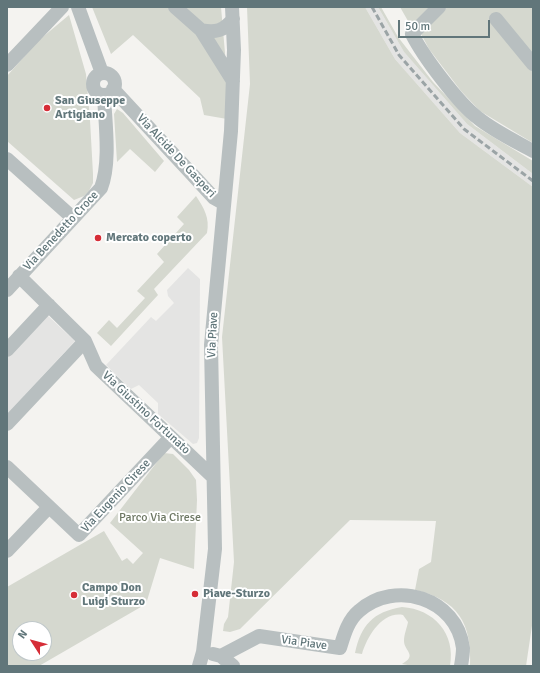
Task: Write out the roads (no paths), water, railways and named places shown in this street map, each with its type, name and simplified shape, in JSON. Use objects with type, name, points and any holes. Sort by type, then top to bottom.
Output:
[{"type":"street","points":[[7,65],[62,7]]},
{"type":"street","points":[[78,7],[102,73],[108,73],[112,76],[115,85],[109,92]]},
{"type":"street","points":[[175,7],[208,36],[234,50]]},
{"type":"street","points":[[439,7],[412,34],[416,41],[446,84],[477,118],[533,152]]},
{"type":"street","points":[[208,36],[228,26],[232,13]]},
{"type":"street","name":"Via Piave","points":[[198,666],[203,652],[214,549],[211,345],[223,203],[231,131],[234,82],[232,13]]},
{"type":"street","points":[[496,18],[533,64]]},
{"type":"street","points":[[208,36],[234,82]]},
{"type":"street","name":"Via Alcide De Gasperi","points":[[109,92],[214,198],[223,203]]},
{"type":"street","name":"Via Benedetto Croce","points":[[7,289],[101,188],[104,179],[109,92]]},
{"type":"street","points":[[7,159],[73,218]]},
{"type":"street","name":"Via Giustino Fortunato","points":[[19,276],[86,341],[96,366],[213,477]]},
{"type":"street","points":[[7,350],[49,305]]},
{"type":"street","points":[[7,424],[86,341]]},
{"type":"street","name":"Via Eugenio Cirese","points":[[7,467],[79,535],[171,437]]},
{"type":"street","points":[[7,551],[49,507]]},
{"type":"street","name":"Via Piave","points":[[220,656],[259,636],[340,648],[345,629],[358,611],[376,599],[397,594],[417,596],[441,609],[457,629],[463,648],[461,666]]},
{"type":"street","points":[[203,652],[220,656],[233,666]]},
{"type":"railway","points":[[372,7],[399,55],[464,129],[533,181]]},
{"type":"place","name":"San Giuseppe Artigiano","points":[[47,108]]},
{"type":"place","name":"Mercato coperto","points":[[98,238]]},
{"type":"place","name":"Piave-Sturzo","points":[[195,594]]},
{"type":"place","name":"Campo Don Luigi Sturzo","points":[[74,595]]},
{"type":"park label","name":"Parco Via Cirese","points":[[160,518]]}]
